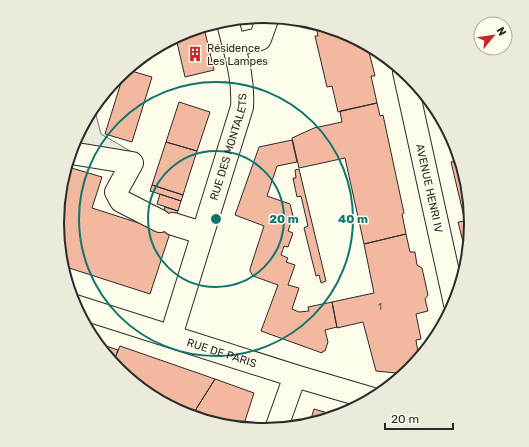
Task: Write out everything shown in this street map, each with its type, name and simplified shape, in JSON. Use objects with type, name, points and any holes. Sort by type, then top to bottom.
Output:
[{"type":"street","points":[[233,45],[260,39],[266,23]]},
{"type":"street","name":"RUE DES MONTALETS","points":[[171,336],[242,107],[243,90],[240,69],[229,26]]},
{"type":"street","name":"AVENUE HENRI IV","points":[[406,82],[453,291]]},
{"type":"street","points":[[77,154],[132,163],[116,192],[121,201],[167,222],[202,233]]},
{"type":"street","name":"RUE DE PARIS","points":[[83,309],[295,376],[366,397]]},
{"type":"street","points":[[278,424],[295,376]]},
{"type":"shaded area","points":[[96,115],[101,134],[137,155],[80,145]]},
{"type":"building","points":[[317,30],[341,38],[369,53],[375,76],[371,76],[377,103],[338,112],[332,86],[327,87],[315,36],[318,36]]},
{"type":"building","name":"Résidence Les Lampes","points":[[205,32],[214,70],[185,77],[177,43]]},
{"type":"building","points":[[134,72],[152,77],[132,142],[105,134],[120,85]]},
{"type":"building","points":[[179,102],[210,112],[197,151],[166,142]]},
{"type":"building","points":[[377,103],[380,116],[383,115],[404,213],[402,214],[406,234],[364,244],[345,158],[299,168],[292,138],[314,128],[342,122],[340,111]]},
{"type":"building","points":[[292,140],[297,162],[277,166],[267,196],[290,204],[293,216],[288,231],[293,233],[288,247],[284,246],[281,255],[288,258],[286,262],[295,265],[288,285],[299,288],[292,309],[299,312],[309,311],[308,307],[332,302],[337,327],[325,330],[328,342],[325,351],[322,353],[261,331],[278,285],[253,276],[250,271],[264,226],[235,215],[259,147]]},
{"type":"building","points":[[166,142],[197,151],[183,195],[152,185]]},
{"type":"building","points":[[455,161],[461,184],[465,221],[451,162]]},
{"type":"building","points":[[72,168],[102,177],[92,208],[170,233],[150,294],[69,268],[64,237],[64,210]]},
{"type":"building","points":[[299,169],[326,281],[321,283],[319,275],[316,276],[304,228],[308,226],[301,196],[297,197],[293,178],[296,178],[295,170]]},
{"type":"building","points":[[152,185],[183,195],[181,201],[150,191]]},
{"type":"building","points":[[160,194],[181,201],[178,211],[157,204]]},
{"type":"building","points":[[165,207],[178,211],[170,233],[158,229]]},
{"type":"building","points":[[465,221],[464,245],[458,222]]},
{"type":"building","points":[[406,234],[410,252],[415,252],[417,265],[422,268],[428,295],[425,299],[428,311],[416,314],[421,339],[416,340],[418,353],[398,373],[376,371],[363,322],[337,328],[332,302],[374,293],[364,244]]},
{"type":"building","points":[[105,346],[118,350],[115,357]]},
{"type":"building","points":[[120,346],[215,379],[195,411],[164,397],[142,383],[115,357]]},
{"type":"building","points":[[215,379],[254,393],[244,423],[225,420],[195,411]]},
{"type":"building","points":[[314,409],[328,413],[316,417],[311,418]]},
{"type":"place","name":"Résidence Les Lampes","points":[[195,54]]}]
